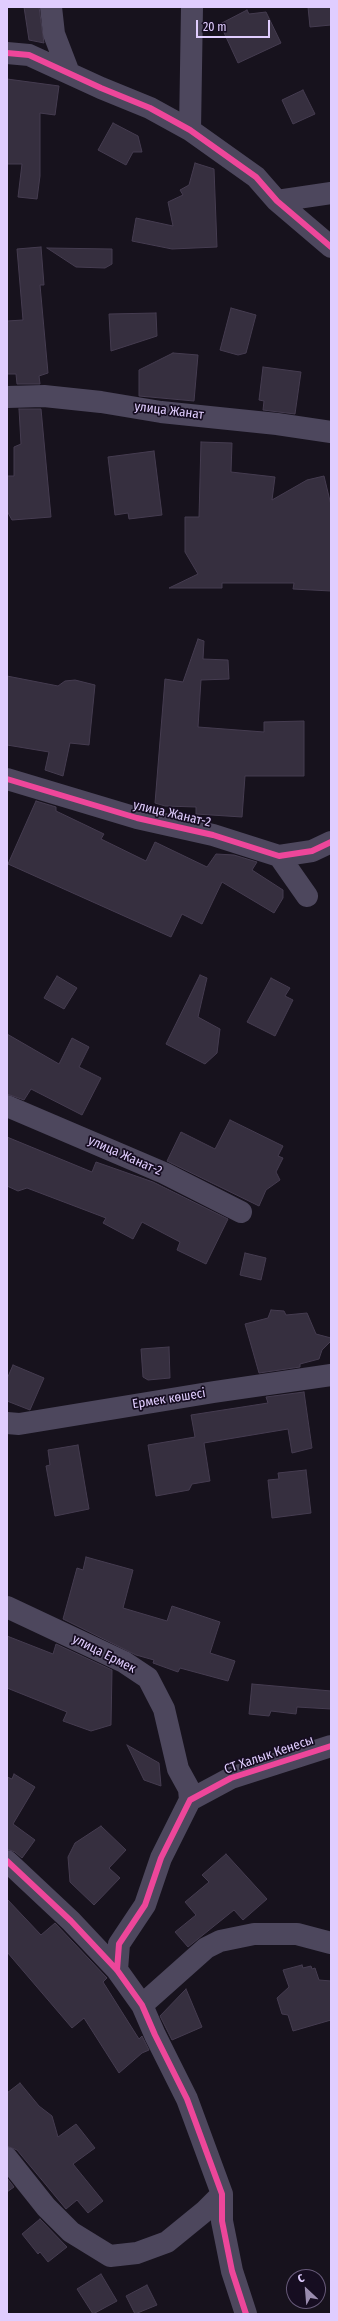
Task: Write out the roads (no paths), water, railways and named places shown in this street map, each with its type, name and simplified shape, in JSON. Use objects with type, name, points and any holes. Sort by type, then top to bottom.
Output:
[{"type":"street","points":[[51,7],[54,34],[69,73]]},
{"type":"street","points":[[190,130],[192,7]]},
{"type":"street","points":[[7,53],[29,55],[150,108],[190,130],[256,177],[277,201],[331,247]]},
{"type":"street","points":[[277,201],[331,193]]},
{"type":"street","name":"улица Жанат","points":[[7,397],[44,396],[101,402],[161,412],[277,424],[331,432]]},
{"type":"street","name":"улица Жанат-2","points":[[7,779],[137,818],[212,835],[279,856],[312,851],[331,842]]},
{"type":"street","points":[[279,856],[307,896]]},
{"type":"street","name":"улица Жанат-2","points":[[7,1106],[164,1173],[241,1212]]},
{"type":"street","name":"Ермек көшесі","points":[[7,1423],[19,1424],[214,1392],[331,1375]]},
{"type":"street","name":"улица Ермек","points":[[7,1607],[124,1662],[148,1678],[164,1709],[178,1769],[189,1789],[190,1800]]},
{"type":"street","name":"СТ Халык Кенесы","points":[[190,1800],[231,1778],[331,1746]]},
{"type":"street","points":[[116,1970],[119,1944],[146,1905],[161,1858],[190,1800]]},
{"type":"street","points":[[7,1861],[71,1921],[116,1970],[142,2005],[187,2100],[222,2194],[222,2221],[232,2271],[246,2314]]},
{"type":"street","points":[[142,2005],[206,1948],[220,1941],[254,1934],[297,1934],[331,1943]]},
{"type":"street","points":[[7,2158],[46,2207],[71,2232],[110,2256],[137,2253],[167,2242],[205,2212],[222,2194]]}]
